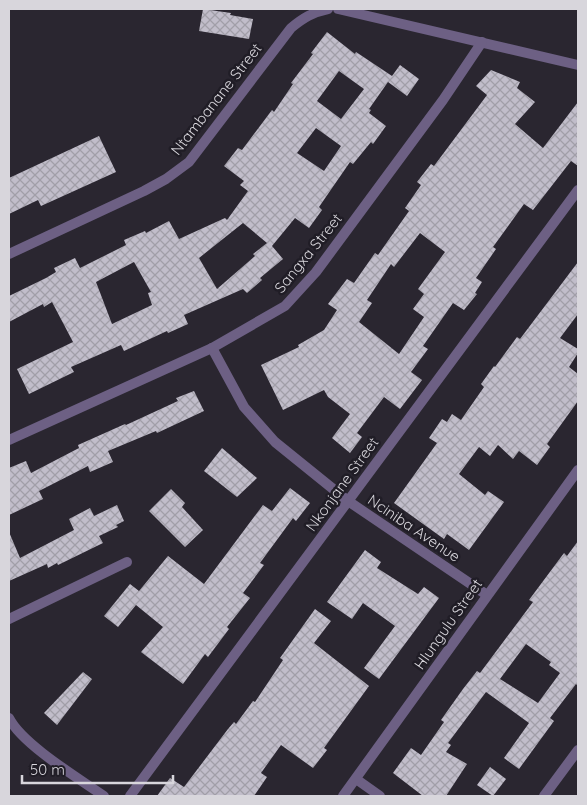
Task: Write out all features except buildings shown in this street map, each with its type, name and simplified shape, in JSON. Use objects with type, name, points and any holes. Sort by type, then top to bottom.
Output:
[{"type":"street","points":[[301,13],[328,9]]},
{"type":"street","points":[[338,9],[578,65]]},
{"type":"street","name":"Ntambanane Street","points":[[9,254],[144,191],[166,179],[188,162],[301,13]]},
{"type":"street","name":"Sangxa Street","points":[[9,440],[212,348],[285,306],[302,289],[443,100],[482,42]]},
{"type":"street","name":"Nkonjane Street","points":[[130,796],[578,190]]},
{"type":"street","name":"Nciniba Avenue","points":[[212,348],[244,408],[275,442],[348,501],[487,595]]},
{"type":"street","name":"Hlungulu Street","points":[[343,796],[578,470]]},
{"type":"street","points":[[9,619],[127,562]]},
{"type":"street","points":[[9,720],[19,733],[32,744],[104,796]]},
{"type":"street","points":[[544,796],[578,750]]},
{"type":"street","points":[[356,779],[380,796]]}]
